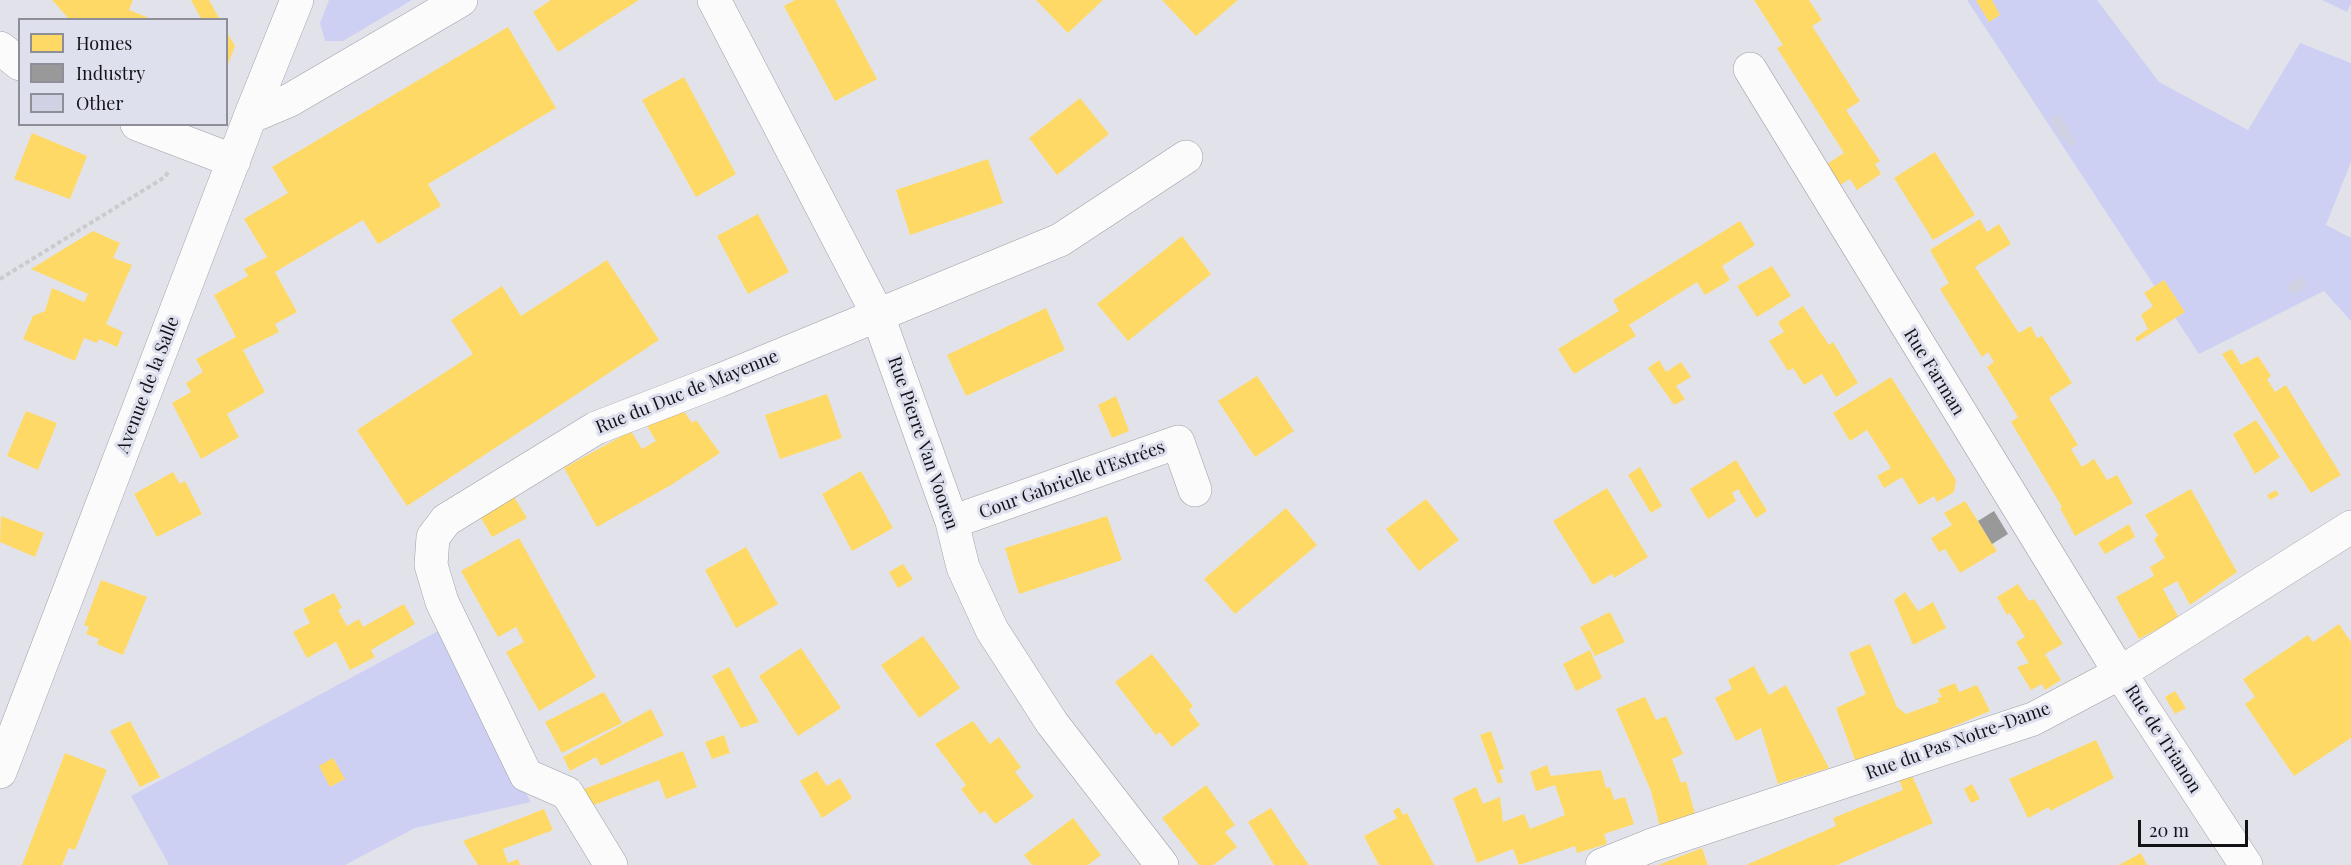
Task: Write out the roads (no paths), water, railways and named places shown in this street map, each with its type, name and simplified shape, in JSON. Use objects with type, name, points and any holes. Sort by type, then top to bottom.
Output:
[{"type":"street","name":"Avenue de la Salle","points":[[0,772],[250,117],[297,0]]},
{"type":"street","points":[[250,117],[290,100],[461,0]]},
{"type":"street","name":"Rue Pierre Van Vooren","points":[[714,0],[878,313],[952,522],[963,567],[992,630],[1052,723],[1162,865]]},
{"type":"street","points":[[0,48],[18,62]]},
{"type":"street","name":"Rue Farman","points":[[1750,69],[2120,673]]},
{"type":"street","points":[[142,126],[234,161]]},
{"type":"street","name":"Rue du Duc de Mayenne","points":[[611,865],[567,794],[526,775],[442,602],[430,565],[433,537],[446,520],[596,428],[718,381],[878,313],[1060,240],[1186,157]]},
{"type":"street","name":"Cour Gabrielle d'Estrées","points":[[952,522],[1178,442],[1194,490]]},
{"type":"street","name":"Rue du Pas Notre-Dame","points":[[1602,865],[1652,845],[2033,719],[2120,673],[2351,528]]},
{"type":"street","name":"Rue de Trianon","points":[[2120,673],[2246,865]]}]
